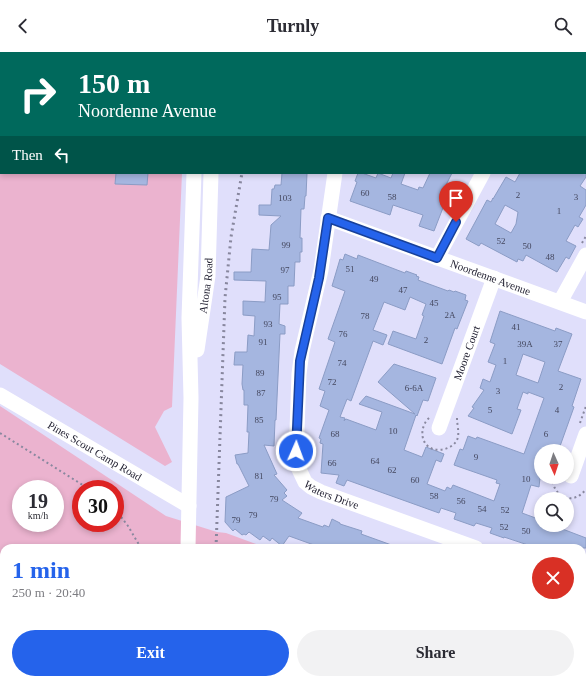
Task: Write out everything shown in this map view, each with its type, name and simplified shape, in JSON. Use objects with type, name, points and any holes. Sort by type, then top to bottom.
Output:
[{"type":"street","name":"Altona Road","points":[[188,544],[191,398],[190,318],[194,174]]},
{"type":"street","name":"Altona Road","points":[[191,398],[208,276],[212,174]]},
{"type":"street","name":"Waters Drive","points":[[335,174],[320,274],[300,361],[296,460],[298,467],[305,482],[321,492],[465,544]]},
{"type":"street","points":[[437,258],[482,174]]},
{"type":"street","name":"Noordenne Avenue","points":[[328,218],[586,312]]},
{"type":"street","points":[[560,302],[586,255]]},
{"type":"street","name":"Moore Court","points":[[439,428],[494,278]]},
{"type":"street","name":"Pines Scout Camp Road","points":[[0,395],[150,485],[189,506]]},
{"type":"street","points":[[574,468],[586,434]]},
{"type":"path","points":[[0,432],[75,480]]},
{"type":"path","points":[[552,484],[560,496],[567,498],[581,495],[586,489]]},
{"type":"path","points":[[124,521],[139,544]]},
{"type":"shaded area","points":[[0,174],[182,174],[172,407],[164,411],[155,427],[172,462],[165,466],[0,364]]},
{"type":"shaded area","points":[[0,406],[112,480],[72,480],[72,532],[124,532],[124,488],[166,516],[217,532],[226,533],[256,544],[0,544]]},
{"type":"building","points":[[116,174],[148,174],[147,185],[115,184]]},
{"type":"building","points":[[282,174],[307,174],[304,209],[301,209],[300,238],[302,238],[302,252],[300,252],[300,262],[295,262],[294,286],[288,286],[288,304],[280,304],[279,324],[285,326],[285,334],[280,334],[274,446],[264,445],[277,474],[274,475],[287,490],[284,493],[287,496],[282,500],[302,513],[298,518],[323,527],[324,525],[329,527],[332,519],[340,524],[362,531],[361,534],[389,544],[311,544],[289,536],[283,544],[280,544],[272,538],[270,541],[263,536],[260,540],[249,532],[246,535],[242,535],[235,529],[233,531],[225,522],[226,497],[249,486],[237,464],[235,455],[248,453],[248,405],[244,405],[244,390],[242,384],[243,365],[234,365],[235,352],[247,352],[248,335],[254,336],[255,316],[243,315],[243,301],[265,302],[266,281],[234,280],[234,272],[251,272],[252,249],[269,250],[271,225],[281,216],[259,215],[259,205],[271,205],[272,189],[274,189],[275,185],[281,185]]},
{"type":"building","points":[[358,174],[365,174],[376,178],[378,174],[381,174],[391,178],[393,174],[405,174],[401,184],[418,190],[419,187],[423,188],[430,174],[452,174],[440,197],[446,200],[434,231],[419,226],[423,215],[393,205],[390,215],[350,201],[357,182],[355,181]]},
{"type":"building","points":[[519,174],[586,174],[586,177],[580,186],[586,190],[586,205],[579,217],[583,219],[578,227],[575,225],[566,241],[576,246],[569,259],[566,257],[557,272],[526,255],[523,261],[518,259],[517,262],[481,243],[479,246],[466,239],[487,200],[491,202],[506,177],[515,182]],"holes":[[[505,205],[518,212],[516,224],[511,233],[495,224]]]},
{"type":"building","points":[[345,254],[357,259],[358,255],[405,273],[406,271],[417,275],[416,276],[419,277],[418,280],[448,291],[455,291],[466,295],[465,300],[468,301],[457,329],[455,328],[442,364],[388,344],[393,331],[416,339],[424,316],[422,315],[426,304],[410,297],[405,310],[384,302],[373,330],[387,335],[383,345],[373,341],[351,401],[347,399],[340,417],[345,418],[344,421],[346,419],[376,430],[382,412],[359,404],[366,396],[415,414],[378,382],[394,364],[436,378],[428,401],[423,400],[417,416],[416,415],[404,450],[422,457],[426,447],[444,454],[441,462],[436,460],[427,484],[445,491],[447,487],[451,489],[453,485],[494,501],[500,484],[496,483],[497,480],[454,465],[460,449],[463,450],[468,436],[476,439],[477,437],[524,454],[544,398],[528,392],[528,394],[523,392],[517,409],[521,410],[512,434],[468,416],[474,408],[472,407],[484,390],[480,388],[483,379],[490,382],[496,365],[488,362],[495,344],[490,342],[500,311],[555,331],[556,328],[572,334],[558,371],[581,379],[572,406],[574,407],[561,444],[534,444],[534,484],[539,484],[539,487],[531,485],[522,513],[534,517],[534,532],[570,532],[586,538],[586,544],[525,544],[490,533],[492,528],[476,523],[474,526],[454,519],[456,513],[441,508],[439,513],[347,480],[344,486],[336,483],[339,475],[321,473],[323,444],[320,443],[321,439],[319,438],[329,410],[320,406],[325,391],[319,389],[335,342],[328,339],[345,291],[332,286],[340,259],[343,260]],"holes":[[[523,354],[545,362],[538,383],[516,375]]]},
{"type":"railway","points":[[216,544],[225,298],[231,237],[242,174]]},
{"type":"route","points":[[296,451],[300,361],[321,270],[328,218],[437,258],[456,222]]}]
